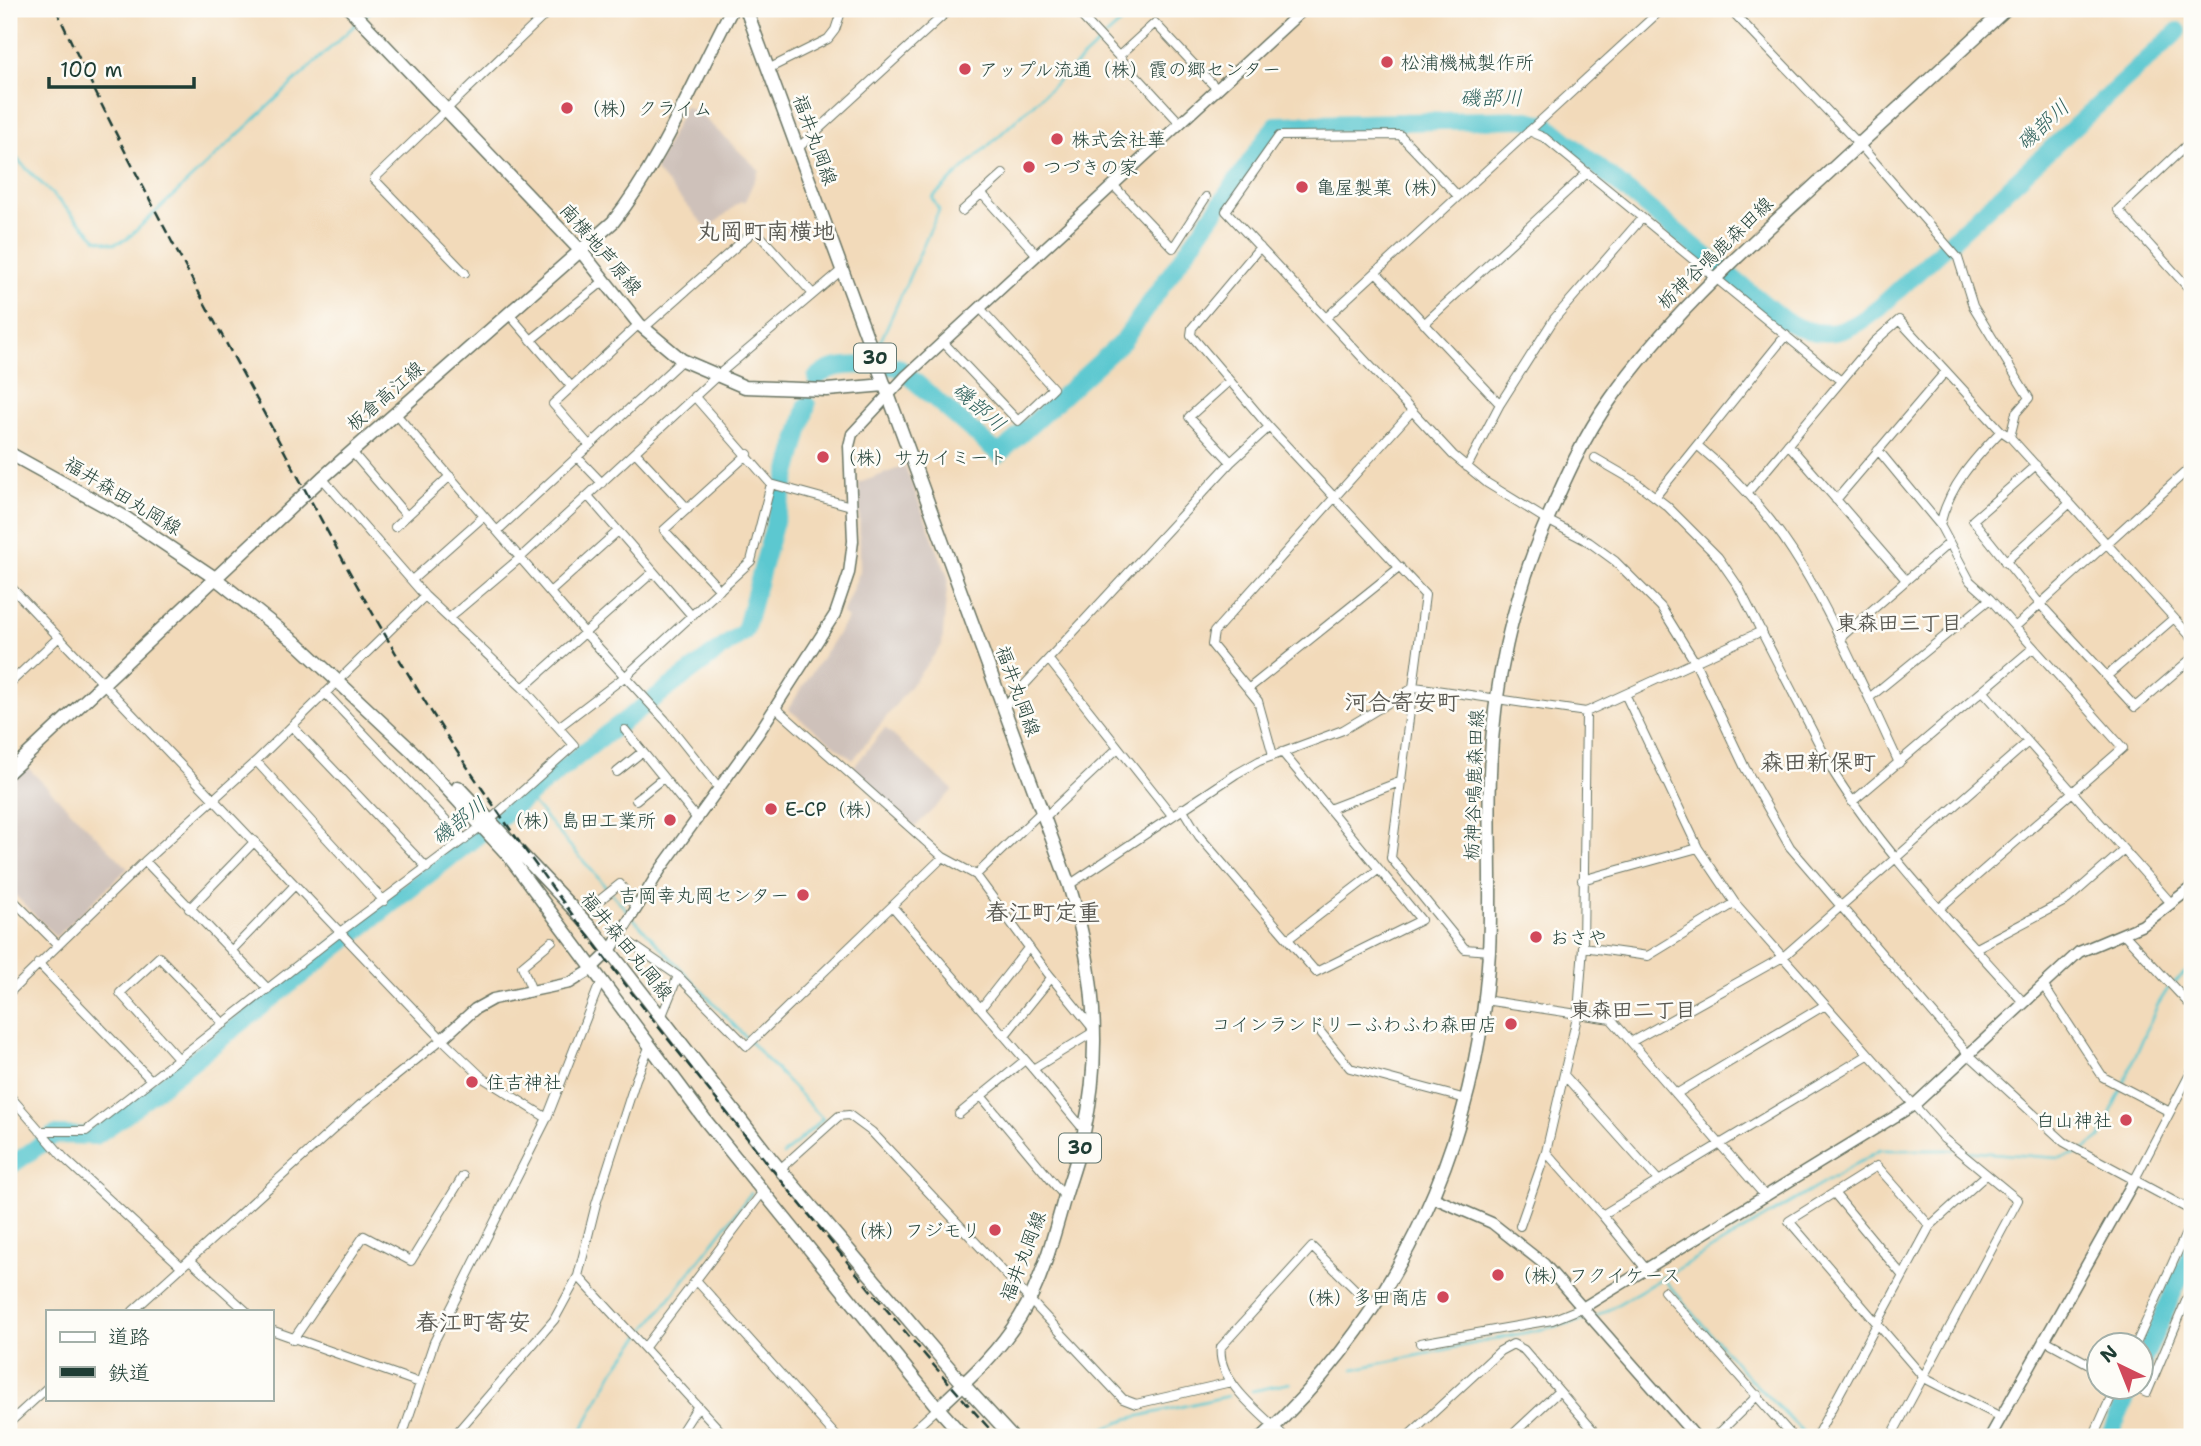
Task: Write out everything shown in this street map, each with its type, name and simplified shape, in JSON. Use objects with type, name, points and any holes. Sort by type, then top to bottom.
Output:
[{"type":"main road","name":"南横地芦原線","points":[[350,9],[580,250],[642,326],[682,360],[745,387],[784,390],[887,389]]},
{"type":"main road","name":"板倉高江線","points":[[9,772],[322,478],[613,222],[628,203],[732,9]]},
{"type":"main road","name":"福井丸岡線","points":[[746,9],[1069,885],[1087,951],[1096,1031],[1093,1081],[1085,1130],[1051,1247],[1029,1300],[999,1348],[938,1408]]},
{"type":"main road","name":"栃神谷鳴鹿森田線","points":[[1263,1437],[1329,1368],[1373,1307],[1403,1262],[1434,1198],[1466,1099],[1484,1000],[1489,951],[1490,771],[1497,700],[1519,596],[1547,520],[1606,404],[1680,311],[1714,277],[2006,9]]},
{"type":"main road","name":"福井森田丸岡線","points":[[9,453],[123,516],[215,578],[234,586],[284,622],[342,678],[610,951],[780,1170],[964,1385]]},
{"type":"main road","name":"福井森田丸岡線","points":[[491,827],[762,1193],[938,1408]]},
{"type":"main road","points":[[964,1385],[1012,1437]]},
{"type":"main road","points":[[938,1408],[964,1437]]},
{"type":"street","points":[[465,272],[374,180],[549,9]]},
{"type":"street","points":[[768,69],[828,38],[835,30],[842,9]]},
{"type":"street","points":[[797,149],[950,9]]},
{"type":"street","points":[[1075,9],[1180,123]]},
{"type":"street","points":[[134,1310],[359,1105],[475,1009],[493,999],[570,983],[593,968],[610,951],[660,870],[776,708],[835,614],[849,573],[853,541],[852,434],[887,389],[943,342],[1304,9]]},
{"type":"street","points":[[1326,318],[1662,9]]},
{"type":"street","points":[[1730,9],[1859,144],[1958,258],[1973,306],[2029,398],[2016,413],[2010,437]]},
{"type":"street","points":[[1119,56],[1155,23],[1217,89]]},
{"type":"street","points":[[1529,131],[1545,138],[1841,381]]},
{"type":"street","points":[[1458,196],[1399,135],[1279,136],[1226,211],[1467,467],[1547,520],[1589,542],[1634,578],[1661,607],[1695,662],[1763,803],[1790,847],[1967,1053],[2064,1142],[2192,1211]]},
{"type":"street","points":[[2192,140],[2118,210],[2192,292]]},
{"type":"street","points":[[1424,324],[1587,173]]},
{"type":"street","points":[[962,211],[1003,174]]},
{"type":"street","points":[[1113,185],[1173,248],[1206,198]]},
{"type":"street","points":[[982,194],[1037,255]]},
{"type":"street","points":[[1467,467],[1500,404],[1554,319],[1642,218]]},
{"type":"street","points":[[589,445],[553,404],[570,386],[755,230],[813,294]]},
{"type":"street","points":[[1260,247],[1192,328],[1191,335],[1269,427],[1425,595],[1391,858],[1465,949],[1489,951]]},
{"type":"street","points":[[449,618],[520,558],[694,396],[842,270]]},
{"type":"street","points":[[1376,272],[1500,404]]},
{"type":"street","points":[[531,341],[604,280]]},
{"type":"street","points":[[943,342],[1018,421],[1053,388],[980,308]]},
{"type":"street","points":[[508,313],[570,386]]},
{"type":"street","points":[[1748,492],[1841,381],[1899,320],[2001,431],[2010,437],[2192,638]]},
{"type":"street","points":[[1655,497],[1786,335]]},
{"type":"street","points":[[497,531],[682,360]]},
{"type":"street","points":[[1836,500],[1946,370]]},
{"type":"street","points":[[1229,381],[1189,418],[1231,462]]},
{"type":"street","points":[[694,396],[774,485],[851,506]]},
{"type":"street","points":[[1182,807],[1199,836],[1316,972],[1421,920],[1278,754],[1258,701],[1212,645],[1214,632],[1412,411]]},
{"type":"street","points":[[395,413],[585,633],[627,675],[719,788]]},
{"type":"street","points":[[1004,707],[1231,462],[1269,427]]},
{"type":"street","points":[[1940,525],[1945,505],[1962,474],[2001,431]]},
{"type":"street","points":[[1788,444],[1906,580]]},
{"type":"street","points":[[1697,445],[1748,492],[1800,559],[1899,763]]},
{"type":"street","points":[[1878,450],[1940,525],[1970,581],[2015,626],[2123,748],[1940,908]]},
{"type":"street","points":[[352,452],[407,515]]},
{"type":"street","points":[[635,452],[688,509]]},
{"type":"street","points":[[720,590],[664,530],[748,454]]},
{"type":"street","points":[[577,457],[602,483]]},
{"type":"street","points":[[1595,458],[1655,497],[1718,557],[1738,586],[1852,803],[1895,857],[2023,1002]]},
{"type":"street","points":[[2035,465],[1973,520],[2005,562],[2135,707],[2192,658]]},
{"type":"street","points":[[2015,626],[2192,466]]},
{"type":"street","points":[[395,527],[450,477]]},
{"type":"street","points":[[40,1130],[86,1131],[340,932],[465,840],[491,827],[575,745],[523,688],[425,596],[322,478]]},
{"type":"street","points":[[559,726],[627,675],[751,561],[774,485]]},
{"type":"street","points":[[588,496],[692,617]]},
{"type":"street","points":[[2005,562],[2070,503]]},
{"type":"street","points":[[412,580],[484,516]]},
{"type":"street","points":[[550,592],[618,531]]},
{"type":"street","points":[[1840,638],[1949,543]]},
{"type":"street","points":[[1248,689],[1399,567]]},
{"type":"street","points":[[523,688],[653,572]]},
{"type":"street","points":[[9,585],[216,798],[442,1039],[483,1078],[547,1118]]},
{"type":"street","points":[[9,993],[145,861],[256,761],[425,596]]},
{"type":"street","points":[[1869,698],[1990,599]]},
{"type":"street","points":[[2107,676],[2174,618]]},
{"type":"street","points":[[1069,885],[1171,814],[1259,761],[1343,730],[1415,687],[1586,712],[1626,696],[1762,631]]},
{"type":"street","points":[[9,684],[59,637]]},
{"type":"street","points":[[1852,803],[2034,648]]},
{"type":"street","points":[[1049,660],[1171,814]]},
{"type":"street","points":[[1983,691],[2171,903]]},
{"type":"street","points":[[325,693],[465,840]]},
{"type":"street","points":[[1626,696],[1698,848],[1735,903],[1944,1139],[1985,1176],[2018,1200],[1891,1437]]},
{"type":"street","points":[[776,708],[943,857],[976,875],[1051,978],[1096,1031],[1033,1069]]},
{"type":"street","points":[[1520,1226],[1546,1152],[1578,1013],[1583,947],[1586,712]]},
{"type":"street","points":[[292,726],[427,868]]},
{"type":"street","points":[[625,730],[698,820]]},
{"type":"street","points":[[1631,1042],[1783,957],[2028,742]]},
{"type":"street","points":[[976,875],[1118,748]]},
{"type":"street","points":[[617,772],[642,752]]},
{"type":"street","points":[[256,761],[384,901]]},
{"type":"street","points":[[636,800],[663,778]]},
{"type":"street","points":[[1329,810],[1402,781]]},
{"type":"street","points":[[189,909],[255,841]]},
{"type":"street","points":[[1582,880],[1698,848]]},
{"type":"street","points":[[1976,948],[2067,900],[2124,850]]},
{"type":"street","points":[[620,936],[678,976],[747,1046],[943,857]]},
{"type":"street","points":[[145,861],[268,989]]},
{"type":"street","points":[[1288,939],[1379,869]]},
{"type":"street","points":[[596,903],[620,884],[636,909]]},
{"type":"street","points":[[230,951],[295,885]]},
{"type":"street","points":[[1420,1343],[1552,1320],[1586,1310],[1646,1269],[1914,1105],[1967,1053],[2086,947],[2143,925],[2192,887]]},
{"type":"street","points":[[11,902],[57,944]]},
{"type":"street","points":[[1583,947],[1648,956],[1735,903]]},
{"type":"street","points":[[892,906],[1085,1130]]},
{"type":"street","points":[[2124,934],[2192,1007]]},
{"type":"street","points":[[532,991],[522,966],[552,941]]},
{"type":"street","points":[[981,1008],[1028,947]]},
{"type":"street","points":[[179,1059],[120,993],[159,957],[224,1024]]},
{"type":"street","points":[[38,963],[151,1080]]},
{"type":"street","points":[[661,1018],[678,976]]},
{"type":"street","points":[[1004,1035],[1051,978]]},
{"type":"street","points":[[402,1437],[434,1342],[547,1118],[598,988],[604,983]]},
{"type":"street","points":[[2043,985],[2103,1077],[2170,1112]]},
{"type":"street","points":[[1484,1000],[1611,1019],[1766,1197]]},
{"type":"street","points":[[1676,1094],[1825,1005]]},
{"type":"street","points":[[1318,1029],[1350,1068],[1466,1099]]},
{"type":"street","points":[[453,1437],[554,1320],[578,1276],[600,1192],[650,1045]]},
{"type":"street","points":[[1602,1215],[1868,1055]]},
{"type":"street","points":[[959,1114],[1025,1060]]},
{"type":"street","points":[[1990,1437],[2135,1179],[2192,1070]]},
{"type":"street","points":[[1565,1076],[1658,1181]]},
{"type":"street","points":[[9,1095],[64,1158],[182,1267]]},
{"type":"street","points":[[982,1097],[1065,1197]]},
{"type":"street","points":[[780,1170],[839,1116],[852,1117],[872,1132],[1123,1399],[1136,1404],[1231,1382]]},
{"type":"street","points":[[1546,1152],[1646,1269]]},
{"type":"street","points":[[1930,1226],[1877,1166],[1789,1221],[1924,1378],[2001,1417]]},
{"type":"street","points":[[293,1340],[363,1236],[411,1261],[463,1176]]},
{"type":"street","points":[[1816,1437],[1879,1326],[1902,1275],[1930,1226],[1985,1176]]},
{"type":"street","points":[[645,1347],[762,1193]]},
{"type":"street","points":[[1834,1193],[1902,1275]]},
{"type":"street","points":[[1434,1198],[1492,1223],[1518,1241],[1586,1310],[1696,1437]]},
{"type":"street","points":[[2143,1330],[2192,1220]]},
{"type":"street","points":[[1285,1437],[1231,1382],[1220,1354],[1221,1346],[1312,1248],[1373,1307]]},
{"type":"street","points":[[190,1260],[245,1310]]},
{"type":"street","points":[[578,1276],[726,1437]]},
{"type":"street","points":[[696,1280],[837,1437]]},
{"type":"street","points":[[2156,1372],[2192,1287]]},
{"type":"street","points":[[1664,1291],[1793,1437]]},
{"type":"street","points":[[273,1330],[293,1340],[420,1383]]},
{"type":"street","points":[[2043,1339],[2086,1363]]},
{"type":"street","points":[[1407,1437],[1500,1351],[1513,1344],[1524,1350],[1599,1437]]},
{"type":"street","points":[[9,1423],[46,1389]]},
{"type":"street","points":[[1510,1437],[1559,1391]]},
{"type":"street","points":[[1715,1437],[1758,1395]]},
{"type":"street","points":[[2093,1437],[2110,1400]]},
{"type":"street","points":[[678,1437],[698,1406]]},
{"type":"street","points":[[906,1437],[938,1408]]},
{"type":"shaded area","points":[[685,106],[701,115],[759,170],[744,203],[741,201],[708,229],[655,170]]},
{"type":"shaded area","points":[[905,466],[948,577],[942,645],[853,760],[788,709],[848,618],[842,614],[860,571],[859,483]]},
{"type":"shaded area","points":[[885,728],[953,790],[915,827],[853,768]]},
{"type":"shaded area","points":[[24,764],[128,868],[56,937],[9,889],[9,837],[15,831],[9,825],[9,777]]},
{"type":"waterway","points":[[365,16],[373,9]]},
{"type":"waterway","points":[[1105,37],[1136,9]]},
{"type":"waterway","points":[[9,151],[97,239],[114,244],[127,239],[357,23]]},
{"type":"waterway","name":"磯部川","points":[[885,366],[898,367],[999,454],[1123,341],[1276,125],[1524,119],[1546,124],[1785,321],[1812,331],[1835,332],[1857,324],[1880,307],[2178,31]]},
{"type":"waterway","points":[[878,347],[939,210],[932,198],[1100,42]]},
{"type":"waterway","name":"磯部川","points":[[816,378],[834,368],[869,365]]},
{"type":"waterway","name":"磯部川","points":[[9,1167],[54,1135],[95,1136],[121,1118],[605,735],[745,631],[807,405]]},
{"type":"waterway","points":[[528,798],[630,914]]},
{"type":"waterway","points":[[634,919],[823,1119],[783,1155]]},
{"type":"waterway","points":[[2174,983],[2192,966]]},
{"type":"waterway","points":[[2084,1150],[2100,1138],[2157,1006],[2169,987]]},
{"type":"waterway","points":[[1596,1317],[1880,1150],[1953,1150]]},
{"type":"waterway","points":[[1963,1151],[2059,1158],[2079,1153]]},
{"type":"waterway","points":[[578,1437],[615,1369],[751,1193]]},
{"type":"waterway","points":[[2156,1331],[2192,1250]]},
{"type":"waterway","points":[[1662,1277],[1747,1376],[1803,1432]]},
{"type":"waterway","points":[[1354,1369],[1590,1319]]},
{"type":"waterway","points":[[1252,1391],[1290,1383]]},
{"type":"waterway","points":[[1086,1437],[1127,1419],[1228,1396]]},
{"type":"waterway","points":[[2109,1437],[2125,1400]]},
{"type":"railway","points":[[56,9],[153,206],[329,534],[378,623],[458,753],[562,901],[673,1045],[870,1290],[997,1437]]},
{"type":"place","name":"松浦機械製作所","points":[[1387,62]]},
{"type":"place","name":"アップル流通（株）霞の郷センター","points":[[965,69]]},
{"type":"place","name":"（株）クライム","points":[[567,108]]},
{"type":"place","name":"株式会社華","points":[[1057,139]]},
{"type":"place","name":"つづきの家","points":[[1029,167]]},
{"type":"place","name":"亀屋製菓（株）","points":[[1302,187]]},
{"type":"place","name":"（株）サカイミート","points":[[823,457]]},
{"type":"place","name":"E-CP（株）","points":[[771,809]]},
{"type":"place","name":"（株）島田工業所","points":[[670,820]]},
{"type":"place","name":"吉岡幸丸岡センター","points":[[803,895]]},
{"type":"place","name":"おさや","points":[[1536,937]]},
{"type":"place","name":"コインランドリーふわふわ森田店","points":[[1511,1024]]},
{"type":"place","name":"住吉神社","points":[[472,1082]]},
{"type":"place","name":"白山神社","points":[[2126,1120]]},
{"type":"place","name":"（株）フジモリ","points":[[995,1230]]},
{"type":"place","name":"（株）フクイケース","points":[[1498,1275]]},
{"type":"place","name":"（株）多田商店","points":[[1443,1297]]},
{"type":"district","name":"丸岡町南横地","points":[[766,231]]},
{"type":"district","name":"東森田三丁目","points":[[1899,623]]},
{"type":"district","name":"河合寄安町","points":[[1402,702]]},
{"type":"district","name":"森田新保町","points":[[1818,762]]},
{"type":"district","name":"春江町定重","points":[[1043,912]]},
{"type":"district","name":"東森田二丁目","points":[[1633,1010]]},
{"type":"district","name":"春江町寄安","points":[[473,1322]]}]
